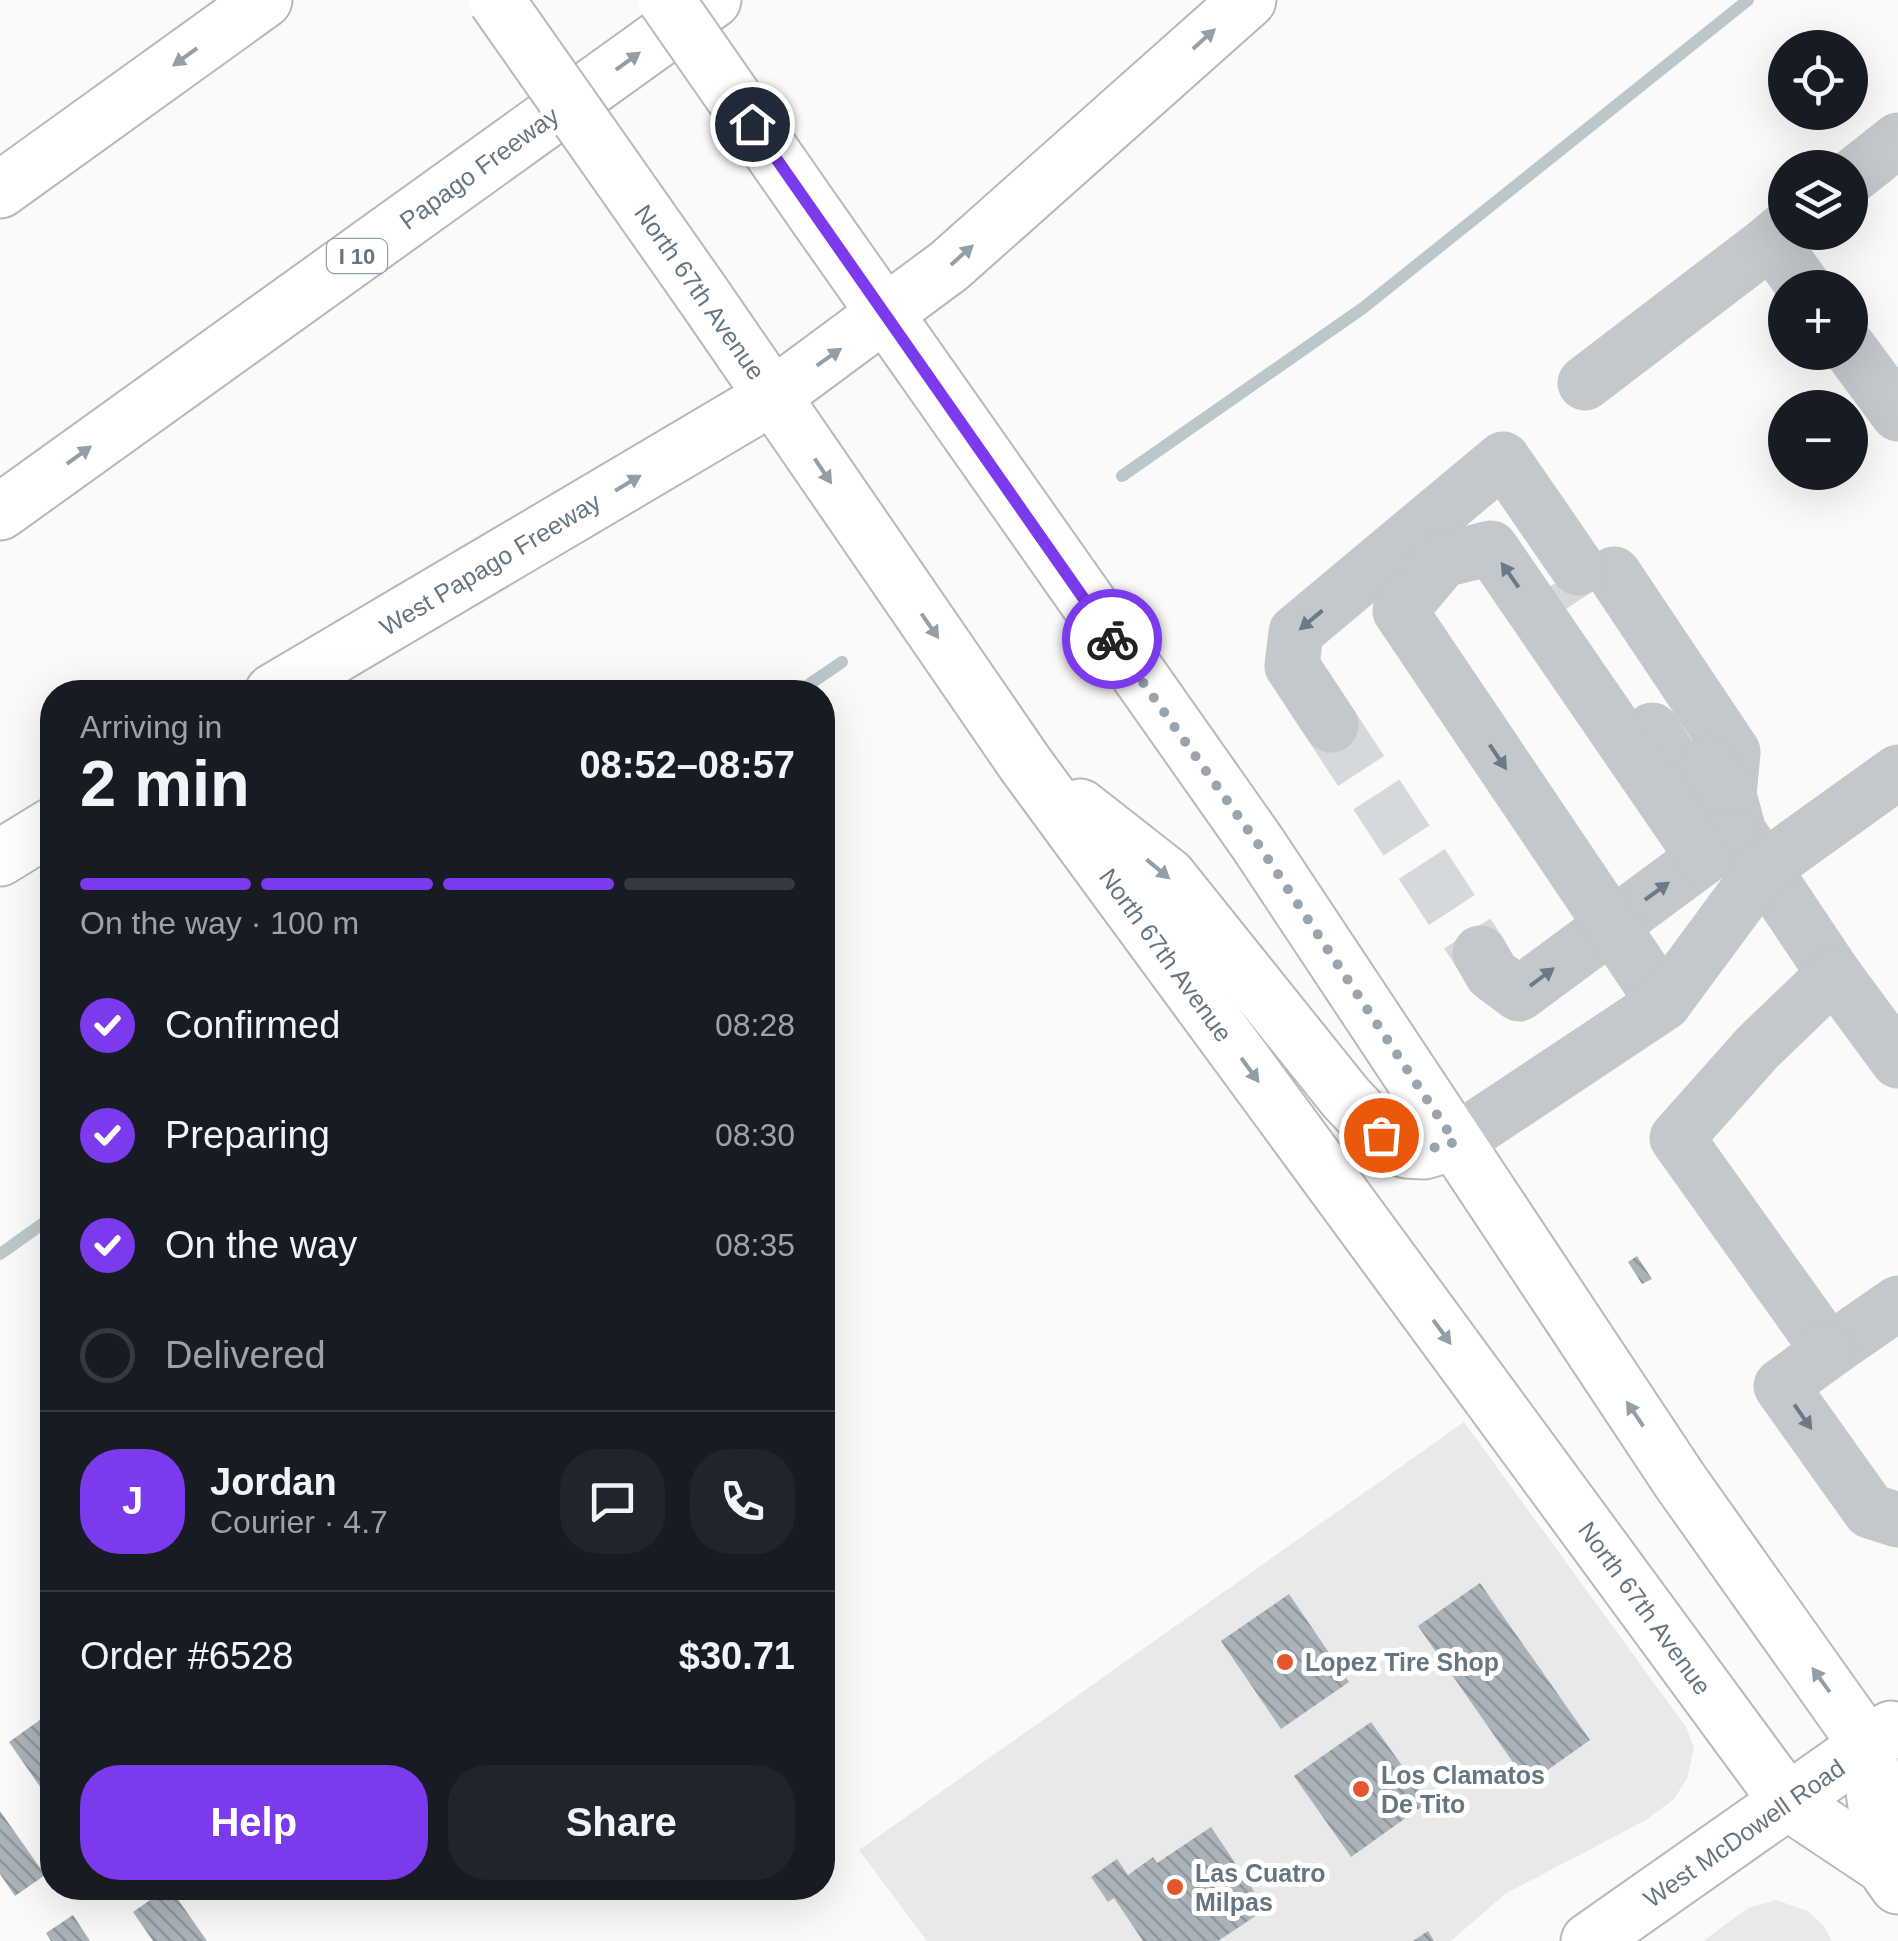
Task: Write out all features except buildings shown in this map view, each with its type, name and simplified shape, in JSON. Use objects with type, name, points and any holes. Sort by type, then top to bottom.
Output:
[{"type":"main road","points":[[0,190],[264,0]]},
{"type":"main road","name":"North 67th Avenue","points":[[496,0],[1026,765],[1788,1802],[1891,1876]]},
{"type":"main road","name":"North 67th Avenue","points":[[666,0],[1258,844],[1680,1481],[1883,1735],[1891,1876]]},
{"type":"main road","name":"Papago Freeway","points":[[0,512],[713,0]]},
{"type":"main road","name":"West Papago Freeway","points":[[294,680],[707,436],[886,317],[949,266],[1248,0]]},
{"type":"main road","points":[[1026,765],[1168,876],[1346,1098],[1381,1135],[1406,1150],[1424,1152],[1455,1142]]},
{"type":"main road","points":[[0,858],[40,833]]},
{"type":"main road","name":"West McDowell Road","points":[[1589,1941],[1883,1735]]},
{"type":"lane","points":[[1868,164],[1898,140]]},
{"type":"lane","points":[[1585,383],[1768,243]]},
{"type":"lane","points":[[1866,370],[1898,414]]},
{"type":"lane","points":[[1386,590],[1503,458],[1516,476],[1572,511],[1585,579],[1734,838]]},
{"type":"lane","points":[[1331,726],[1292,666],[1296,632],[1443,560],[1491,548],[1734,838],[1898,1060]]},
{"type":"lane","points":[[1386,590],[1664,1003]]},
{"type":"lane","points":[[1480,953],[1492,974],[1519,994],[1734,838],[1898,772]]},
{"type":"lane","points":[[1455,1142],[1664,1003],[1734,838]]},
{"type":"lane","points":[[1830,1351],[1678,1138],[1758,1047],[1834,974]]},
{"type":"lane","points":[[1898,1303],[1781,1386],[1870,1511],[1898,1520]]},
{"type":"shaded area","points":[[1464,1422],[1686,1727],[1694,1748],[1687,1779],[1674,1799],[1646,1820],[1505,1894],[1451,1941],[927,1941],[859,1850]]},
{"type":"shaded area","points":[[1776,1900],[1808,1911],[1824,1926],[1832,1941],[1703,1941],[1748,1908]]},
{"type":"waterway","points":[[1122,476],[1363,308],[1748,0]]},
{"type":"waterway","points":[[816,680],[842,662]]},
{"type":"waterway","points":[[0,1254],[40,1226]]},
{"type":"tunnel","points":[[1557,582],[1572,605]]},
{"type":"tunnel","points":[[1331,725],[1480,953]]},
{"type":"way so far","points":[[1112,639],[1258,844],[1455,1142],[1424,1152],[1406,1150],[1381,1135]]},
{"type":"place","name":"Lopez Tire Shop","points":[[1285,1662]]},
{"type":"place","name":"Los Clamatos De Tito","points":[[1361,1789]]},
{"type":"place","name":"Las Cuatro Milpas","points":[[1175,1887]]},
{"type":"route","points":[[752,124],[1112,639]]}]
